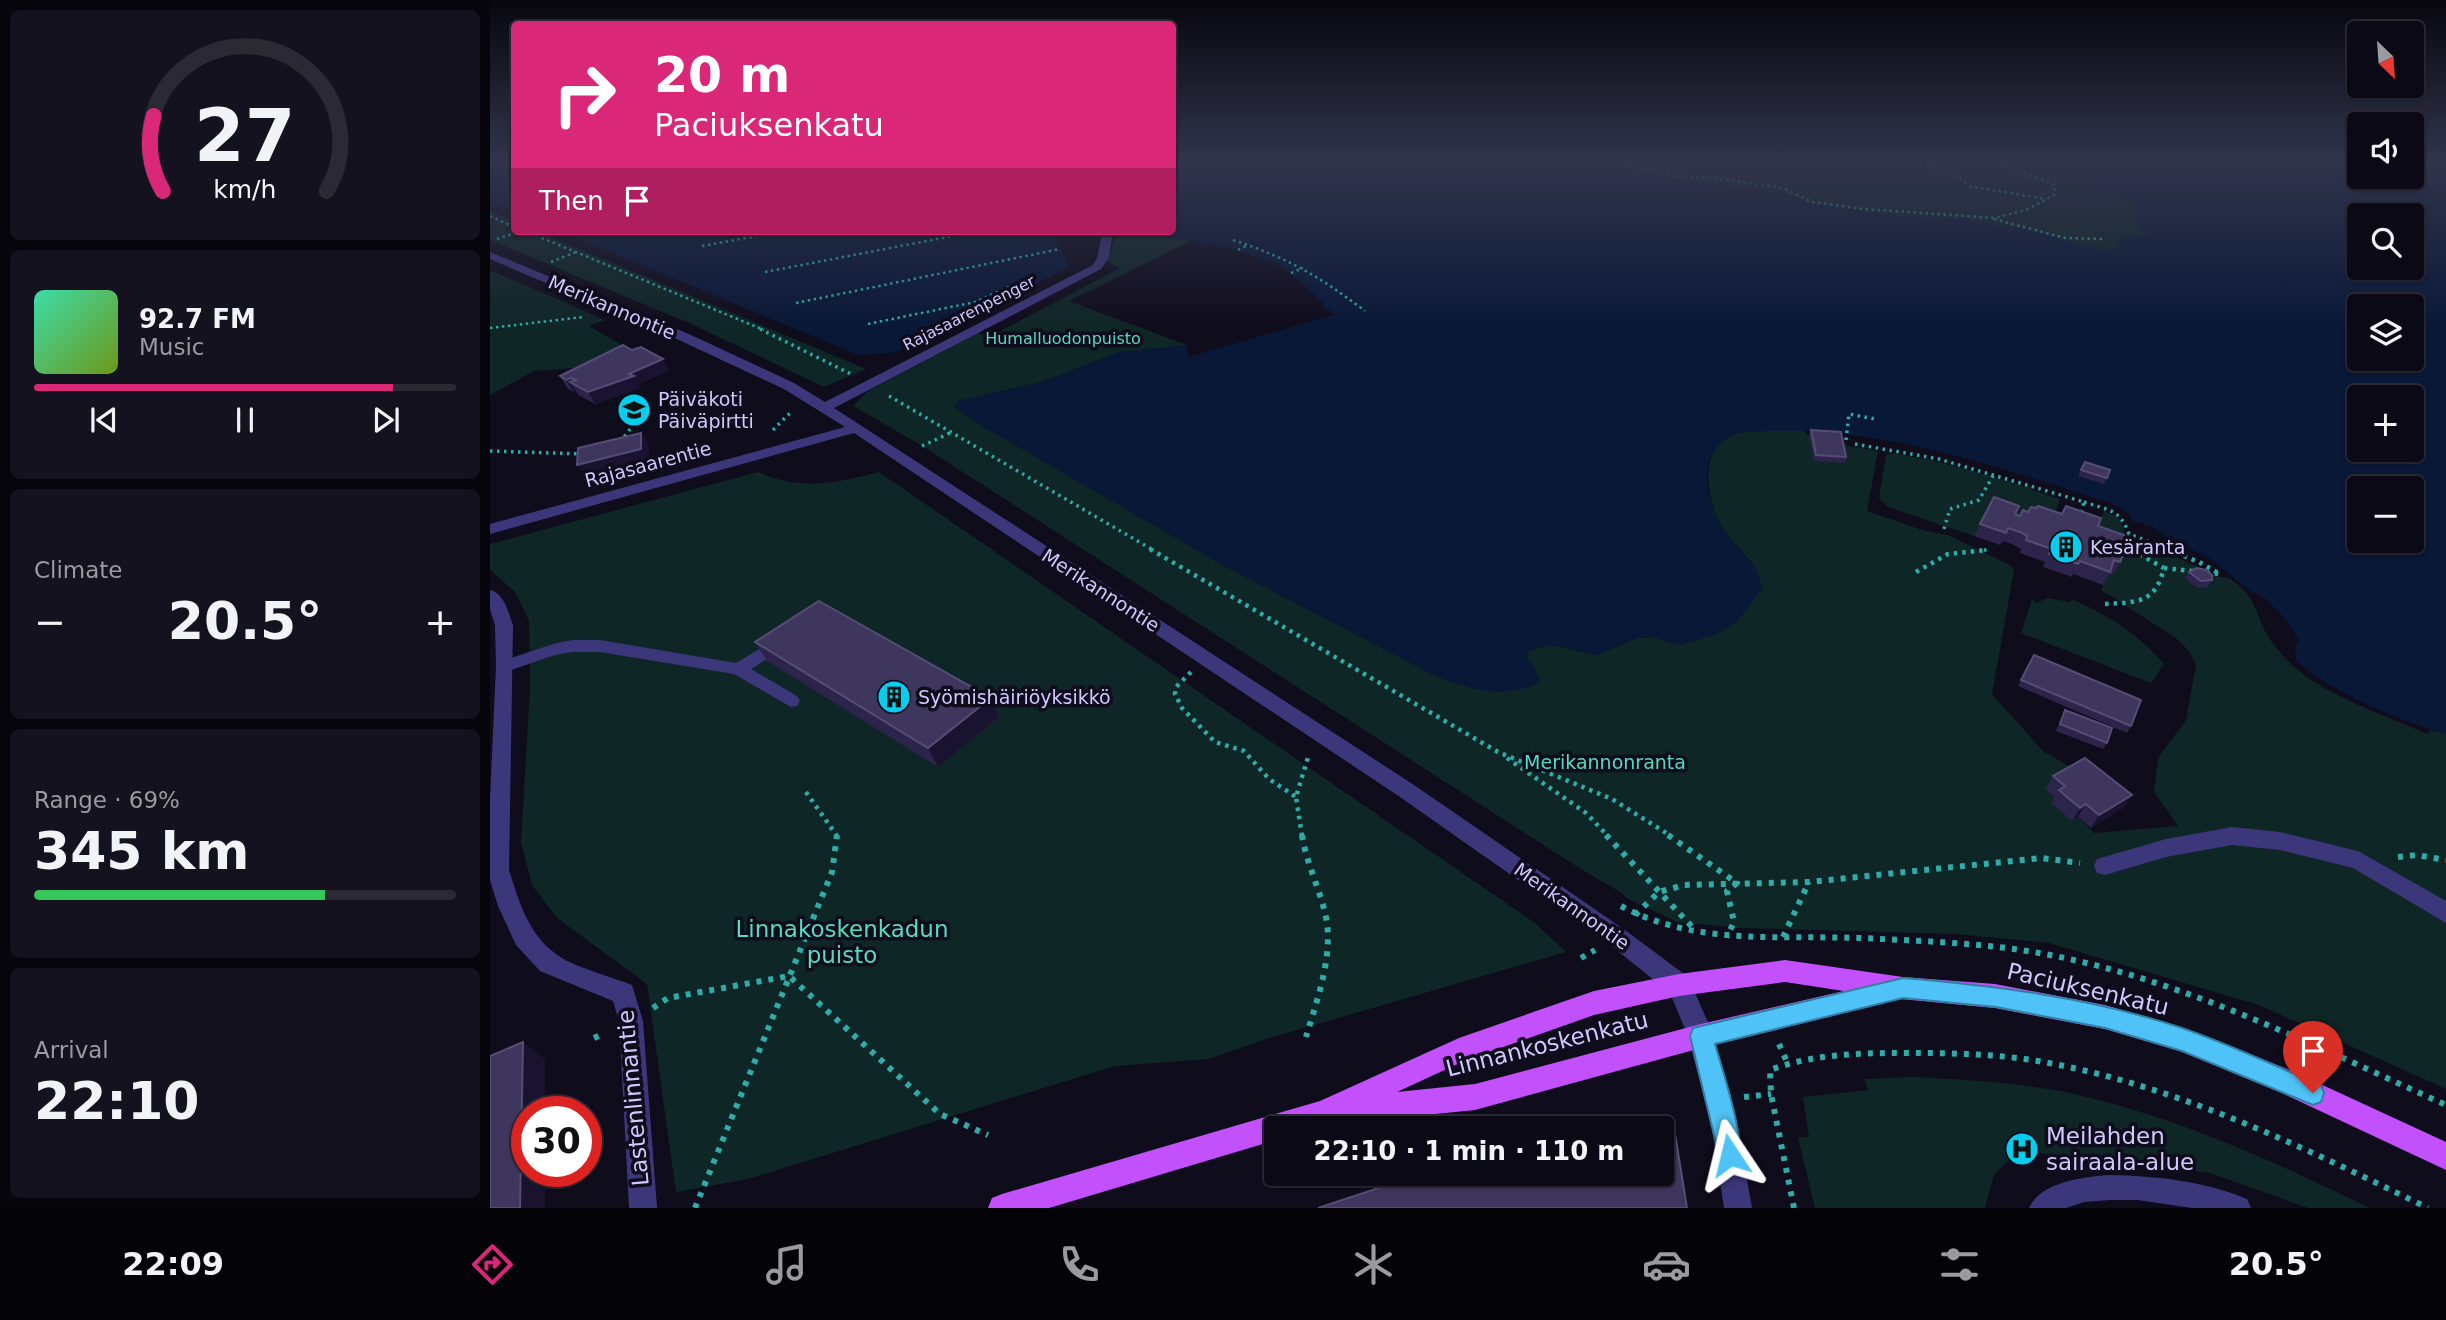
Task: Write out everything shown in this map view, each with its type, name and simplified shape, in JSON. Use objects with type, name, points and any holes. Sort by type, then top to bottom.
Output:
[{"type":"main road","name":"Paciuksenkatu","points":[[1679,985],[1785,971],[1903,988],[1996,996],[2105,1017],[2183,1040],[2290,1083],[2446,1156]]},
{"type":"main road","name":"Linnankoskenkatu","points":[[1002,1208],[1322,1113],[1471,1045],[1594,1003],[1679,985]]},
{"type":"main road","name":"Paciuksenkatu","points":[[1701,1036],[1903,988]]},
{"type":"main road","name":"Linnankoskenkatu","points":[[1322,1113],[1475,1097],[1701,1036]]},
{"type":"street","name":"Rajasaarenpenger","points":[[824,408],[1097,267],[1103,258],[1107,235]]},
{"type":"street","name":"Merikannontie","points":[[490,255],[687,338],[789,386],[1408,791],[1601,924],[1679,985]]},
{"type":"street","name":"Rajasaarentie","points":[[490,528],[857,428]]},
{"type":"street","name":"Lastenlinnantie","points":[[490,596],[497,604],[504,625],[498,870],[509,906],[524,937],[548,962],[623,993],[631,1021],[643,1208]]},
{"type":"street","points":[[2105,866],[2166,848],[2232,836],[2280,841],[2358,860],[2446,913]]},
{"type":"street","points":[[1679,985],[1701,1036],[1726,1129],[1738,1208]]},
{"type":"lane","points":[[738,669],[787,639]]},
{"type":"lane","points":[[505,666],[553,650],[572,646],[600,646],[738,669],[791,701]]},
{"type":"lane","points":[[2042,1208],[2049,1202],[2073,1193],[2104,1187],[2162,1192],[2238,1208]]},
{"type":"path","points":[[493,217],[511,226]]},
{"type":"path","points":[[1985,217],[2065,238],[2104,239]]},
{"type":"path","points":[[490,242],[511,235]]},
{"type":"path","points":[[533,235],[817,355],[1498,752],[1587,813],[1696,931]]},
{"type":"path","points":[[702,246],[762,235]]},
{"type":"path","points":[[765,272],[958,235]]},
{"type":"path","points":[[1233,240],[1277,254],[1304,268],[1365,311]]},
{"type":"path","points":[[1238,250],[1248,245]]},
{"type":"path","points":[[796,303],[1060,248]]},
{"type":"path","points":[[1291,273],[1304,268]]},
{"type":"path","points":[[868,324],[975,302],[1032,276]]},
{"type":"path","points":[[490,328],[592,315]]},
{"type":"path","points":[[1846,440],[1849,414],[1875,419]]},
{"type":"path","points":[[616,447],[639,418]]},
{"type":"path","points":[[916,449],[953,432]]},
{"type":"path","points":[[1855,444],[1910,453],[1994,474],[2115,512],[2123,518],[2129,534],[2160,549],[2206,564],[2220,574],[2164,568],[2113,539]]},
{"type":"path","points":[[490,451],[579,456],[591,453]]},
{"type":"path","points":[[1944,528],[1950,509],[1979,500],[1994,474]]},
{"type":"path","points":[[2079,519],[2084,502]]},
{"type":"path","points":[[1916,572],[1948,554],[1987,550]]},
{"type":"path","points":[[2105,604],[2146,600],[2161,586],[2164,568]]},
{"type":"path","points":[[1191,672],[1176,687],[1175,694],[1182,708],[1215,742],[1244,751],[1269,779],[1296,797]]},
{"type":"path","points":[[1498,752],[1612,799],[1691,849],[1737,883]]},
{"type":"path","points":[[1306,1037],[1318,997],[1326,950],[1326,916],[1305,853],[1296,797],[1309,754]]},
{"type":"path","points":[[695,1208],[832,872],[837,835],[806,792]]},
{"type":"path","points":[[1737,883],[1727,891],[1734,922],[1727,937],[1636,914],[1659,892],[1684,885],[1737,883],[1809,882],[2041,858],[2105,866]]},
{"type":"path","points":[[1783,937],[1809,882]]},
{"type":"path","points":[[594,1038],[631,1021],[668,998],[789,976]]},
{"type":"path","points":[[789,976],[940,1114],[988,1135]]},
{"type":"path","points":[[1794,1208],[1771,1094],[1770,1070],[1787,1062],[1857,1053],[1959,1053],[2035,1061],[2110,1076],[2186,1099],[2272,1134],[2428,1208]]},
{"type":"green space","points":[[490,217],[505,217],[511,220],[511,235],[546,235],[866,369],[824,387],[689,323],[490,240]]},
{"type":"green space","points":[[1896,217],[2138,217],[2142,226],[2151,234],[2123,237],[2118,248],[2107,251],[2072,244],[2043,234]]},
{"type":"green space","points":[[1115,235],[1161,235],[1191,241],[1069,301],[1187,345],[1120,352],[1042,382],[958,401],[955,407],[974,421],[1223,565],[1456,684],[1535,668],[1526,659],[1529,651],[1550,644],[1597,655],[1637,638],[1654,637],[1679,645],[1716,634],[1762,589],[1756,570],[1716,516],[1709,488],[1710,461],[1724,440],[1737,434],[1761,430],[1802,430],[1809,436],[1839,438],[1848,446],[1878,451],[1867,511],[1925,531],[1948,535],[2010,565],[2014,570],[1992,694],[2043,751],[2077,771],[2052,803],[2072,821],[2078,817],[2094,833],[2178,826],[2154,792],[2158,758],[2186,720],[2196,665],[2189,651],[2176,638],[2101,590],[2103,585],[2056,527],[1990,504],[1974,536],[1888,507],[1879,498],[1886,455],[1892,453],[1935,461],[2019,485],[2060,499],[2056,511],[2099,523],[2104,511],[2120,519],[2125,534],[2217,576],[2229,578],[2250,598],[2266,633],[2286,659],[2315,683],[2427,734],[2430,730],[2446,734],[2446,1089],[2259,1005],[2049,943],[1955,934],[1742,928],[1677,922],[1626,898],[919,444],[853,406],[868,391],[978,333],[989,337],[1120,268],[1108,263]]},
{"type":"green space","points":[[490,270],[605,320],[589,326],[627,348],[573,368],[534,371],[490,395]]},
{"type":"green space","name":"Linnakoskenkadun puisto","points":[[758,472],[788,482],[818,483],[879,472],[1535,923],[1566,952],[1266,1039],[1209,1059],[1115,1066],[748,1179],[676,1192],[647,984],[557,918],[532,885],[521,843],[530,687],[529,621],[515,592],[490,570],[490,544]]},
{"type":"green space","points":[[2047,598],[2070,602],[2071,599],[2110,618],[2133,634],[2164,664],[2151,683],[2021,633],[2032,599],[2037,603]]},
{"type":"green space","name":"Meilahden sairaala-alue","points":[[1913,1077],[2020,1085],[2121,1106],[2230,1144],[2370,1208],[2308,1208],[2210,1173],[2019,1151],[1994,1175],[1985,1208],[1815,1208],[1798,1137],[1809,1137],[1803,1097],[1868,1090],[1864,1079]]},
{"type":"water","points":[[1176,217],[1927,217],[1957,219],[2028,230],[2107,251],[2118,248],[2120,244],[2116,242],[2123,239],[2122,237],[2149,234],[2139,229],[2136,217],[2347,217],[2347,280],[2424,280],[2424,217],[2446,217],[2446,734],[2367,705],[2312,673],[2296,661],[2295,646],[2299,640],[2283,616],[2265,598],[2249,590],[2208,557],[2171,541],[2153,527],[2132,521],[2129,514],[2113,504],[1945,453],[1902,443],[1815,432],[1739,433],[1722,442],[1711,458],[1707,476],[1712,506],[1726,534],[1755,568],[1762,589],[1737,622],[1716,634],[1679,645],[1654,637],[1637,638],[1597,655],[1550,645],[1529,651],[1527,659],[1535,668],[1540,682],[1514,691],[1474,689],[1434,675],[1223,565],[974,421],[955,407],[958,401],[1042,382],[1120,352],[1187,345],[1188,357],[1337,314],[1325,310],[1322,302],[1291,273],[1273,262],[1226,247],[1161,235],[1176,235]]},
{"type":"water","points":[[570,235],[1053,235],[1070,267],[900,350],[858,355]]},
{"type":"building","points":[[623,345],[632,350],[641,347],[663,359],[629,374],[634,376],[588,392],[570,382],[576,380],[566,380],[560,376]]},
{"type":"building","points":[[1811,430],[1841,432],[1846,457],[1816,455]]},
{"type":"building","points":[[641,433],[641,449],[577,465],[578,448]]},
{"type":"building","points":[[2085,462],[2110,470],[2107,478],[2081,470]]},
{"type":"building","name":"Kesäranta","points":[[1994,497],[2019,506],[2015,514],[2020,516],[2023,510],[2028,512],[2031,507],[2038,506],[2062,514],[2066,506],[2101,518],[2098,526],[2124,535],[2120,546],[2126,548],[2120,562],[2114,560],[2110,572],[2080,561],[2078,564],[2049,554],[2052,549],[2026,540],[2027,536],[2020,532],[2008,528],[2006,533],[1980,524]]},
{"type":"building","points":[[2197,568],[2206,570],[2212,575],[2212,580],[2201,581],[2189,572]]},
{"type":"building","name":"Syömishäiriöyksikkö","points":[[819,601],[991,698],[928,748],[755,642]]},
{"type":"building","points":[[2034,655],[2141,700],[2131,726],[2021,680]]},
{"type":"building","points":[[2065,710],[2112,728],[2107,743],[2060,724]]},
{"type":"building","points":[[2085,758],[2132,795],[2099,815],[2086,804],[2080,808],[2059,790],[2065,786],[2053,776]]},
{"type":"building","points":[[523,1042],[522,1096],[511,1096],[511,1187],[520,1187],[520,1208],[490,1208],[490,1056]]},
{"type":"building","points":[[1674,1127],[1687,1208],[1318,1208],[1385,1186],[1674,1186]]},
{"type":"place","name":"Päiväkoti Päiväpirtti","points":[[634,410]]},
{"type":"place","name":"Kesäranta","points":[[2066,547]]},
{"type":"place","name":"Syömishäiriöyksikkö","points":[[894,697]]},
{"type":"place","name":"Meilahden sairaala-alue","points":[[2022,1149]]},
{"type":"route","points":[[1730,1155],[1719,1100],[1701,1036],[1903,988],[1996,996],[2105,1017],[2183,1040],[2313,1093]]},
{"type":"park label","name":"Humalluodonpuisto","points":[[1063,338]]},
{"type":"park label","name":"Merikannonranta","points":[[1605,762]]}]
